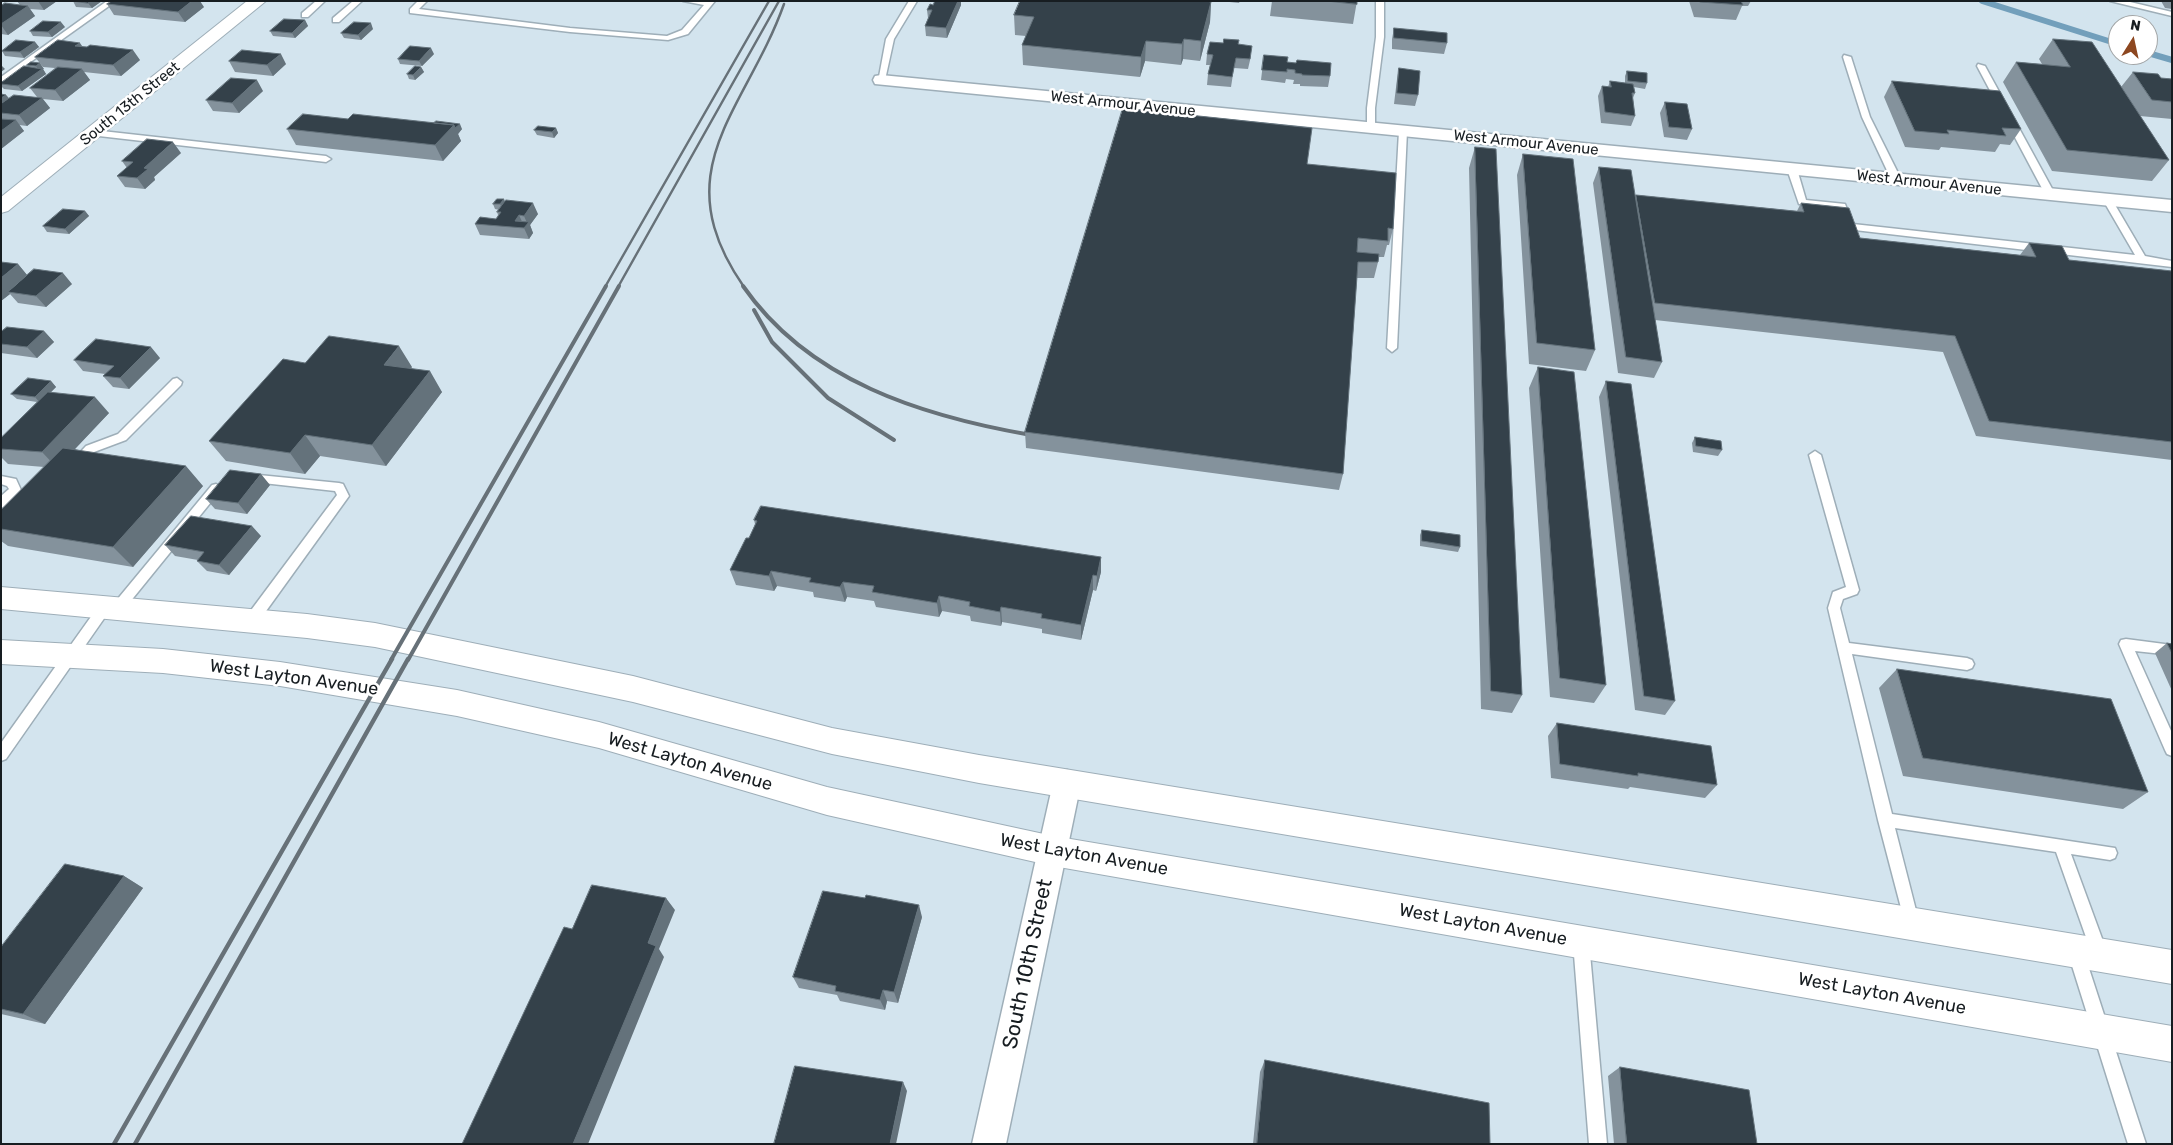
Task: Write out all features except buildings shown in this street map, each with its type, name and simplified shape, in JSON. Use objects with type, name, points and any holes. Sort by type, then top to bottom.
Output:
[{"type":"main road","name":"South 13th Street","points":[[1,207],[258,1]]},
{"type":"main road","points":[[1,598],[251,621],[375,635],[633,689],[847,744],[1067,783],[2172,967]]},
{"type":"main road","name":"West Layton Avenue","points":[[5,657],[71,656],[163,662],[271,673],[457,703],[599,735],[827,801],[1053,851],[2172,1044]]},
{"type":"street","name":"West Armour Avenue","points":[[881,80],[2172,206]]},
{"type":"street","name":"South 10th Street","points":[[989,1144],[1067,783]]},
{"type":"lane","points":[[1,81],[112,1]]},
{"type":"lane","points":[[305,15],[321,1]]},
{"type":"lane","points":[[336,20],[358,1]]},
{"type":"lane","points":[[423,1],[413,11],[570,30],[668,38],[684,32],[710,2]]},
{"type":"lane","points":[[687,1],[710,2]]},
{"type":"lane","points":[[881,80],[890,39],[913,1]]},
{"type":"lane","points":[[1372,128],[1371,108],[1380,37],[1380,1]]},
{"type":"lane","points":[[2114,1],[2172,14]]},
{"type":"lane","points":[[1847,57],[1866,117],[1896,179]]},
{"type":"lane","points":[[1981,66],[2050,194]]},
{"type":"lane","points":[[1392,348],[1403,131]]},
{"type":"lane","points":[[93,133],[326,159]]},
{"type":"lane","points":[[1792,169],[1802,202],[1842,206],[1849,228],[2142,259],[2172,264]]},
{"type":"lane","points":[[2108,200],[2142,259]]},
{"type":"lane","points":[[70,470],[90,449],[122,437],[177,382]]},
{"type":"lane","points":[[1815,454],[1853,590],[1837,596],[1834,608],[1912,924]]},
{"type":"lane","points":[[1,755],[71,656],[221,482],[232,478],[339,487],[343,496],[251,621]]},
{"type":"lane","points":[[1,480],[12,482],[15,490],[1,504]]},
{"type":"lane","points":[[2172,650],[2126,644],[2172,750]]},
{"type":"lane","points":[[1844,648],[1966,664]]},
{"type":"lane","points":[[1886,820],[2110,853]]},
{"type":"lane","points":[[2060,846],[2088,953],[2101,1032],[2137,1144]]},
{"type":"lane","points":[[1581,942],[1598,1144]]},
{"type":"waterway","points":[[1982,1],[2108,41]]},
{"type":"waterway","points":[[2158,56],[2172,60]]},
{"type":"railway","points":[[605,287],[769,1]]},
{"type":"railway","points":[[618,287],[779,1]]},
{"type":"railway","points":[[744,287],[721,245],[710,208],[711,174],[719,141],[733,109],[768,42],[784,4]]},
{"type":"railway","points":[[391,660],[606,286]]},
{"type":"railway","points":[[408,660],[619,286]]},
{"type":"railway","points":[[743,286],[770,319],[801,347],[834,370],[871,389],[909,405],[949,417],[1031,435]]},
{"type":"railway","points":[[754,310],[772,342],[828,398],[894,440]]},
{"type":"railway","points":[[114,1144],[392,659]]},
{"type":"railway","points":[[135,1144],[408,659]]}]
